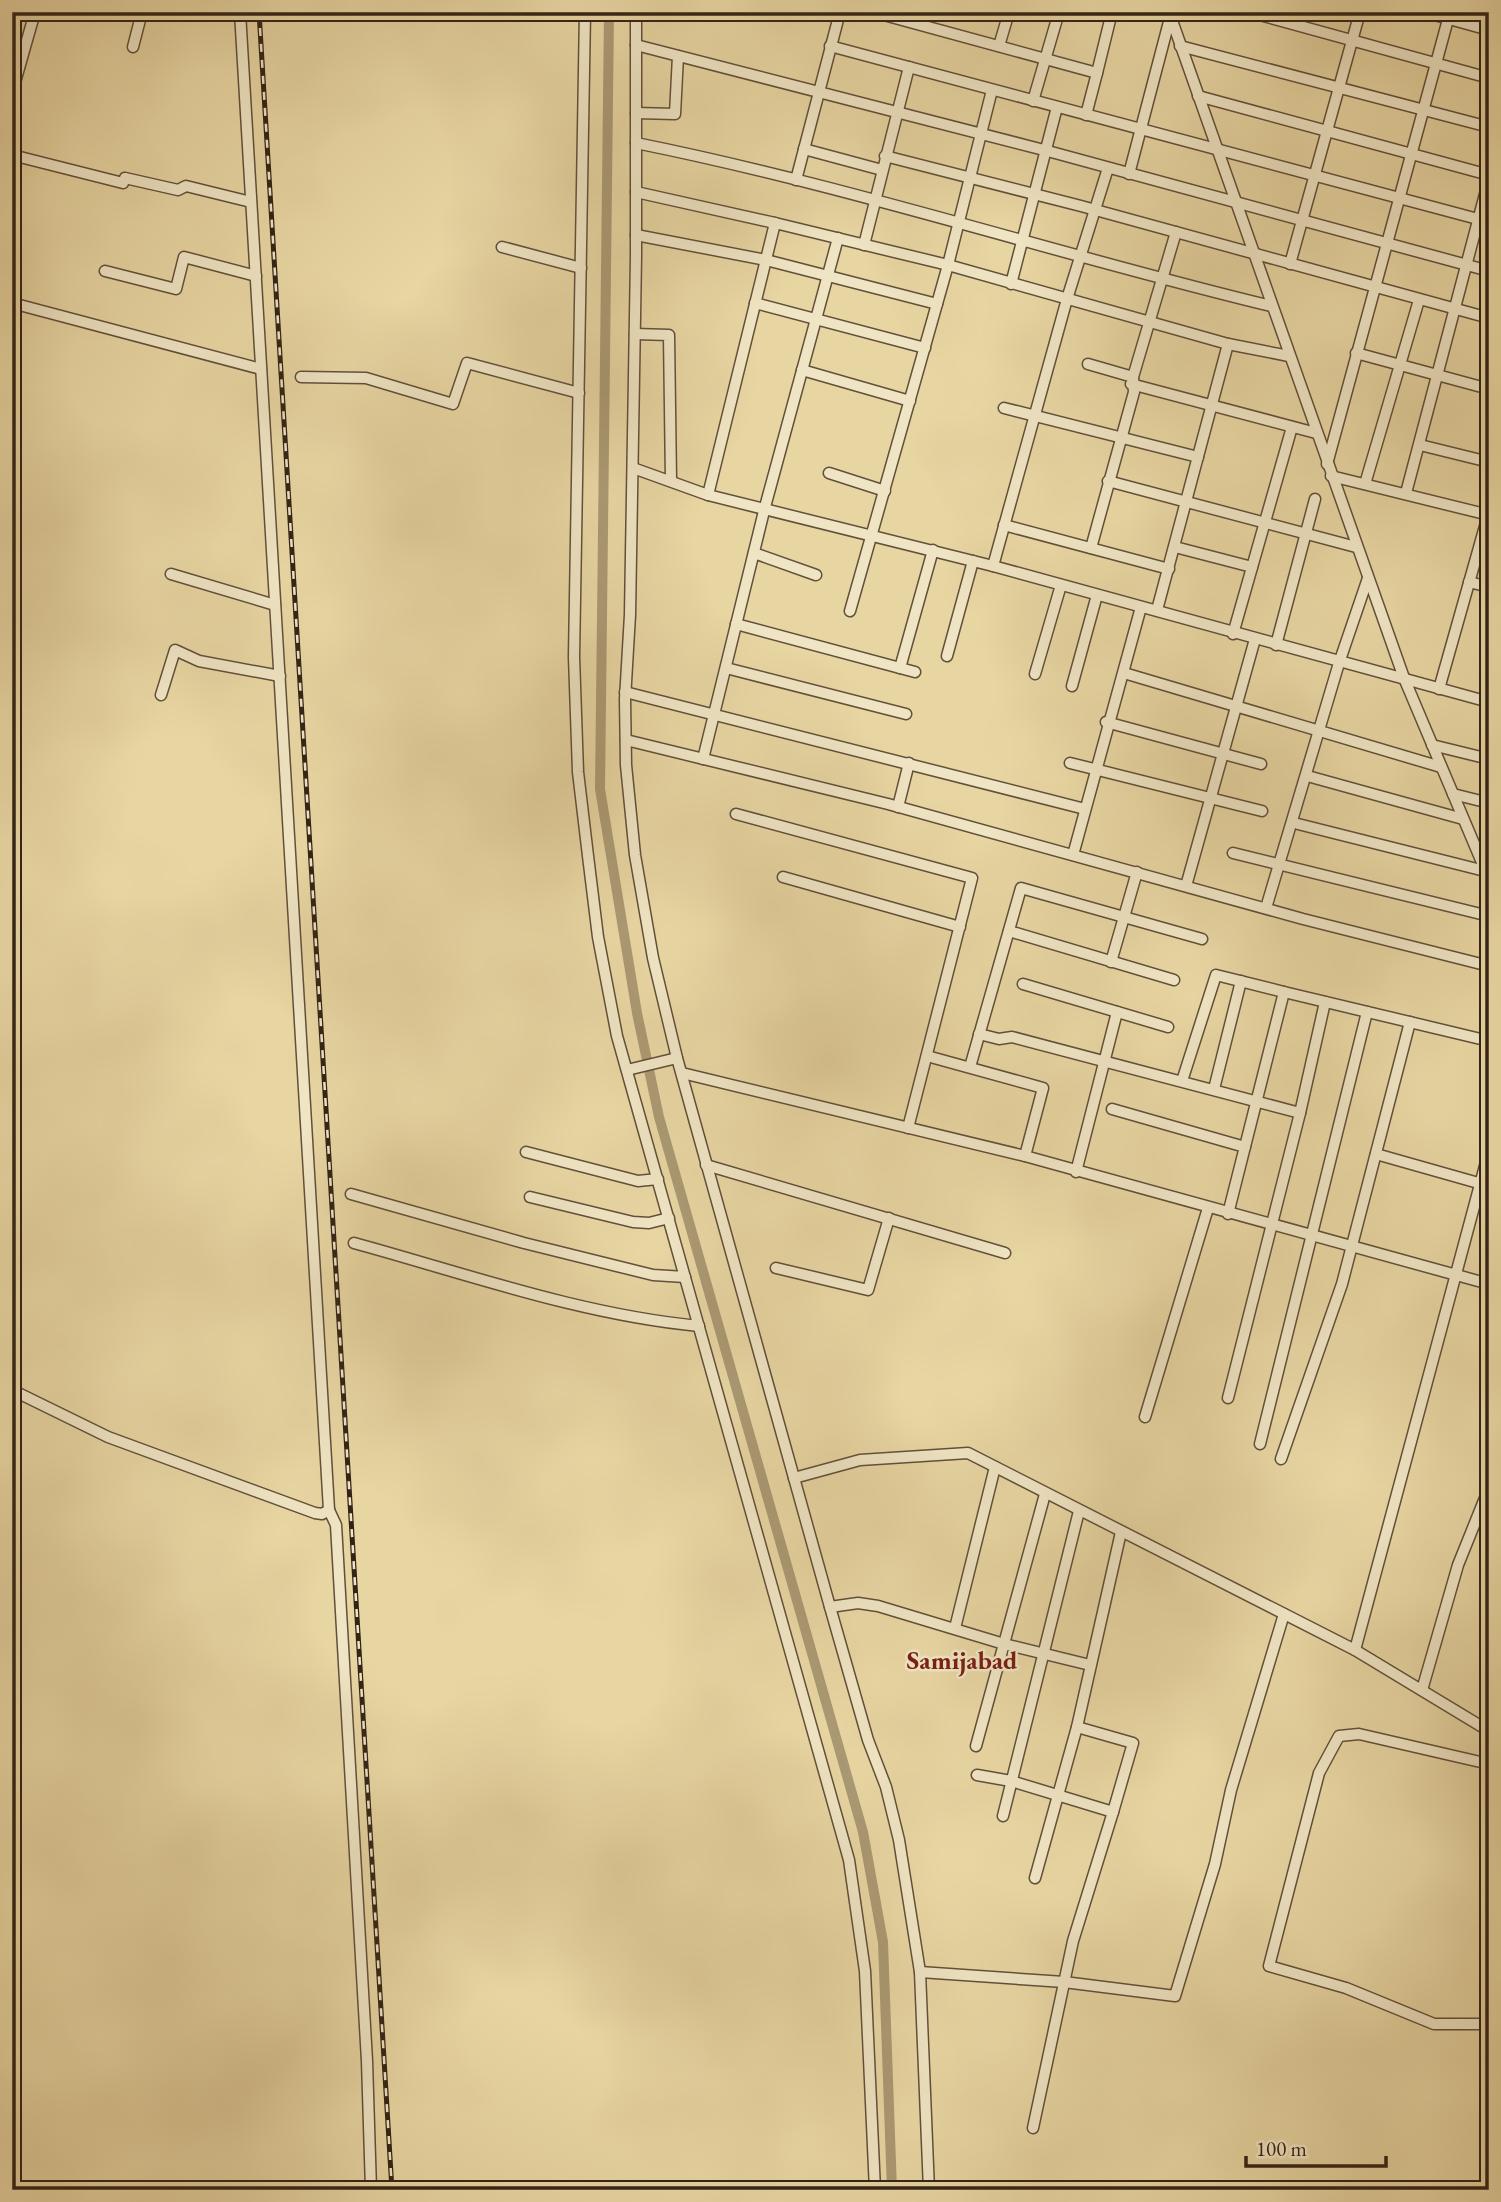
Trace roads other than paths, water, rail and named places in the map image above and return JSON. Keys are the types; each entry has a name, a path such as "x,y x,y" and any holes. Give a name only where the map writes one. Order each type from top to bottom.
{"street":[{"path":"12,93 35,12"},
{"path":"133,47 142,12"},
{"path":"240,12 328,1510 336,1525 369,2086 371,2190"},
{"path":"585,12 574,657 578,772 598,937 617,1036 630,1069 658,1180 849,1860 864,1971 875,2190"},
{"path":"636,12 633,468 625,692 635,855 653,958 677,1058 830,1607 889,1801 920,1972 929,2190"},
{"path":"796,180 840,12"},
{"path":"873,12 1097,73"},
{"path":"999,46 1009,12"},
{"path":"1033,101 1059,12"},
{"path":"1086,115 1112,12"},
{"path":"1248,12 1489,78"},
{"path":"1290,264 1360,12"},
{"path":"1424,12 1449,15 1489,30"},
{"path":"1169,15 1404,678 1487,875"},
{"path":"1129,174 1169,15"},
{"path":"1326,464 1449,15"},
{"path":"636,45 1044,150 1489,271"},
{"path":"830,46 1484,220"},
{"path":"1180,46 1489,127"},
{"path":"636,113 675,114 678,56"},
{"path":"864,245 909,67"},
{"path":"850,611 948,265 992,90"},
{"path":"1198,96 1412,152 1489,177 1484,220 1467,265 1406,493"},
{"path":"1011,284 1056,107"},
{"path":"636,143 737,163 1079,258 1271,306"},
{"path":"804,149 882,170"},
{"path":"12,169 16,156 123,183 125,178 178,190 186,186 251,202"},
{"path":"885,156 1096,210 1489,318"},
{"path":"993,566 1067,299 1108,168"},
{"path":"636,192 948,265 1148,323 1228,344 1289,356"},
{"path":"708,495 775,223"},
{"path":"1091,548 1134,391 1132,381 1175,232"},
{"path":"636,235 766,260 937,304"},
{"path":"703,759 765,507 838,238"},
{"path":"502,247 581,268"},
{"path":"105,271 176,289 184,257 256,276"},
{"path":"1365,484 1419,300"},
{"path":"12,303 261,369"},
{"path":"755,303 925,348"},
{"path":"635,334 669,335 671,481"},
{"path":"1157,610 1228,344"},
{"path":"1356,353 1489,389"},
{"path":"301,377 366,378 453,404 467,363 579,393"},
{"path":"1088,364 1212,406 1316,433"},
{"path":"802,370 910,401"},
{"path":"1004,408 1198,457"},
{"path":"1233,634 1292,427"},
{"path":"1420,445 1489,462"},
{"path":"633,468 708,495 933,550 1489,702"},
{"path":"829,473 885,491"},
{"path":"1331,476 1488,514 1439,690"},
{"path":"1108,481 1356,547"},
{"path":"1276,645 1315,499"},
{"path":"1004,525 1168,569"},
{"path":"1175,547 1252,567"},
{"path":"900,668 933,550"},
{"path":"754,553 816,575"},
{"path":"947,656 973,561"},
{"path":"171,574 275,605"},
{"path":"1266,908 1339,663 1368,578"},
{"path":"1469,582 1489,587"},
{"path":"1035,674 1061,585"},
{"path":"1072,686 1097,595"},
{"path":"1073,855 1107,722 1124,673 1141,607"},
{"path":"736,624 915,672"},
{"path":"1186,886 1234,705 1255,639"},
{"path":"161,695 175,650 199,661 280,676"},
{"path":"726,668 906,714"},
{"path":"1124,673 1441,767"},
{"path":"625,692 909,762 1085,809"},
{"path":"1107,722 1261,764"},
{"path":"626,740 898,807 1489,966"},
{"path":"1432,745 1489,760"},
{"path":"898,807 909,762"},
{"path":"1070,763 1262,811"},
{"path":"1311,777 1463,819"},
{"path":"1452,794 1489,803"},
{"path":"736,814 972,878 908,1128"},
{"path":"1298,824 1487,875"},
{"path":"1233,853 1489,916"},
{"path":"1111,962 1137,872"},
{"path":"783,877 960,927"},
{"path":"970,1068 1021,888 1202,939"},
{"path":"1009,931 1174,980"},
{"path":"1182,1081 1216,975 1489,1041"},
{"path":"1214,1089 1241,981"},
{"path":"1023,984 1168,1027"},
{"path":"1228,1213 1284,992"},
{"path":"1228,1398 1300,1113 1325,1002"},
{"path":"1076,1172 1117,1012"},
{"path":"1260,1444 1367,1012"},
{"path":"1282,1459 1352,1247 1410,1022"},
{"path":"979,1034 999,1040 1012,1037 1300,1113"},
{"path":"926,1056 1043,1088 1025,1156"},
{"path":"630,1069 677,1058"},
{"path":"682,1073 1025,1156 1489,1284"},
{"path":"1112,1109 1245,1147"},
{"path":"1355,1650 1455,1275 1484,1185 1489,1151"},
{"path":"526,1152 638,1181 658,1180"},
{"path":"1376,1154 1484,1185"},
{"path":"706,1165 1004,1253"},
{"path":"351,1195 575,1256 667,1278 685,1277"},
{"path":"530,1197 633,1222 649,1223 669,1218"},
{"path":"1145,1417 1208,1208"},
{"path":"776,1268 868,1290 889,1218"},
{"path":"354,1243 533,1293 656,1320 699,1326"},
{"path":"12,1390 108,1437 315,1513 322,1514 328,1510"},
{"path":"794,1478 860,1460 968,1453 1355,1650 1489,1731"},
{"path":"955,1628 995,1467"},
{"path":"1422,1690 1458,1565 1489,1488"},
{"path":"976,1746 1045,1494"},
{"path":"1003,1816 1079,1511"},
{"path":"1035,1878 1077,1727 1121,1532"},
{"path":"830,1607 858,1603 878,1606 1004,1644 1090,1665"},
{"path":"920,1972 1064,1982 1175,1996 1215,1864 1231,1790 1284,1614"},
{"path":"1033,2128 1073,1941 1133,1743 1077,1727"},
{"path":"1489,1764 1359,1734 1339,1736 1319,1773 1269,1966 1346,1988 1434,2024 1489,2024"},
{"path":"977,1775 1011,1781 1113,1812"}],"waterway":[{"path":"609,12 600,789 637,1013 659,1117 863,1832 883,1942 892,2190"}],"railway":[{"path":"259,12 392,2190"}],"district":[{"name":"Samijabad","path":"962,1660"}]}
